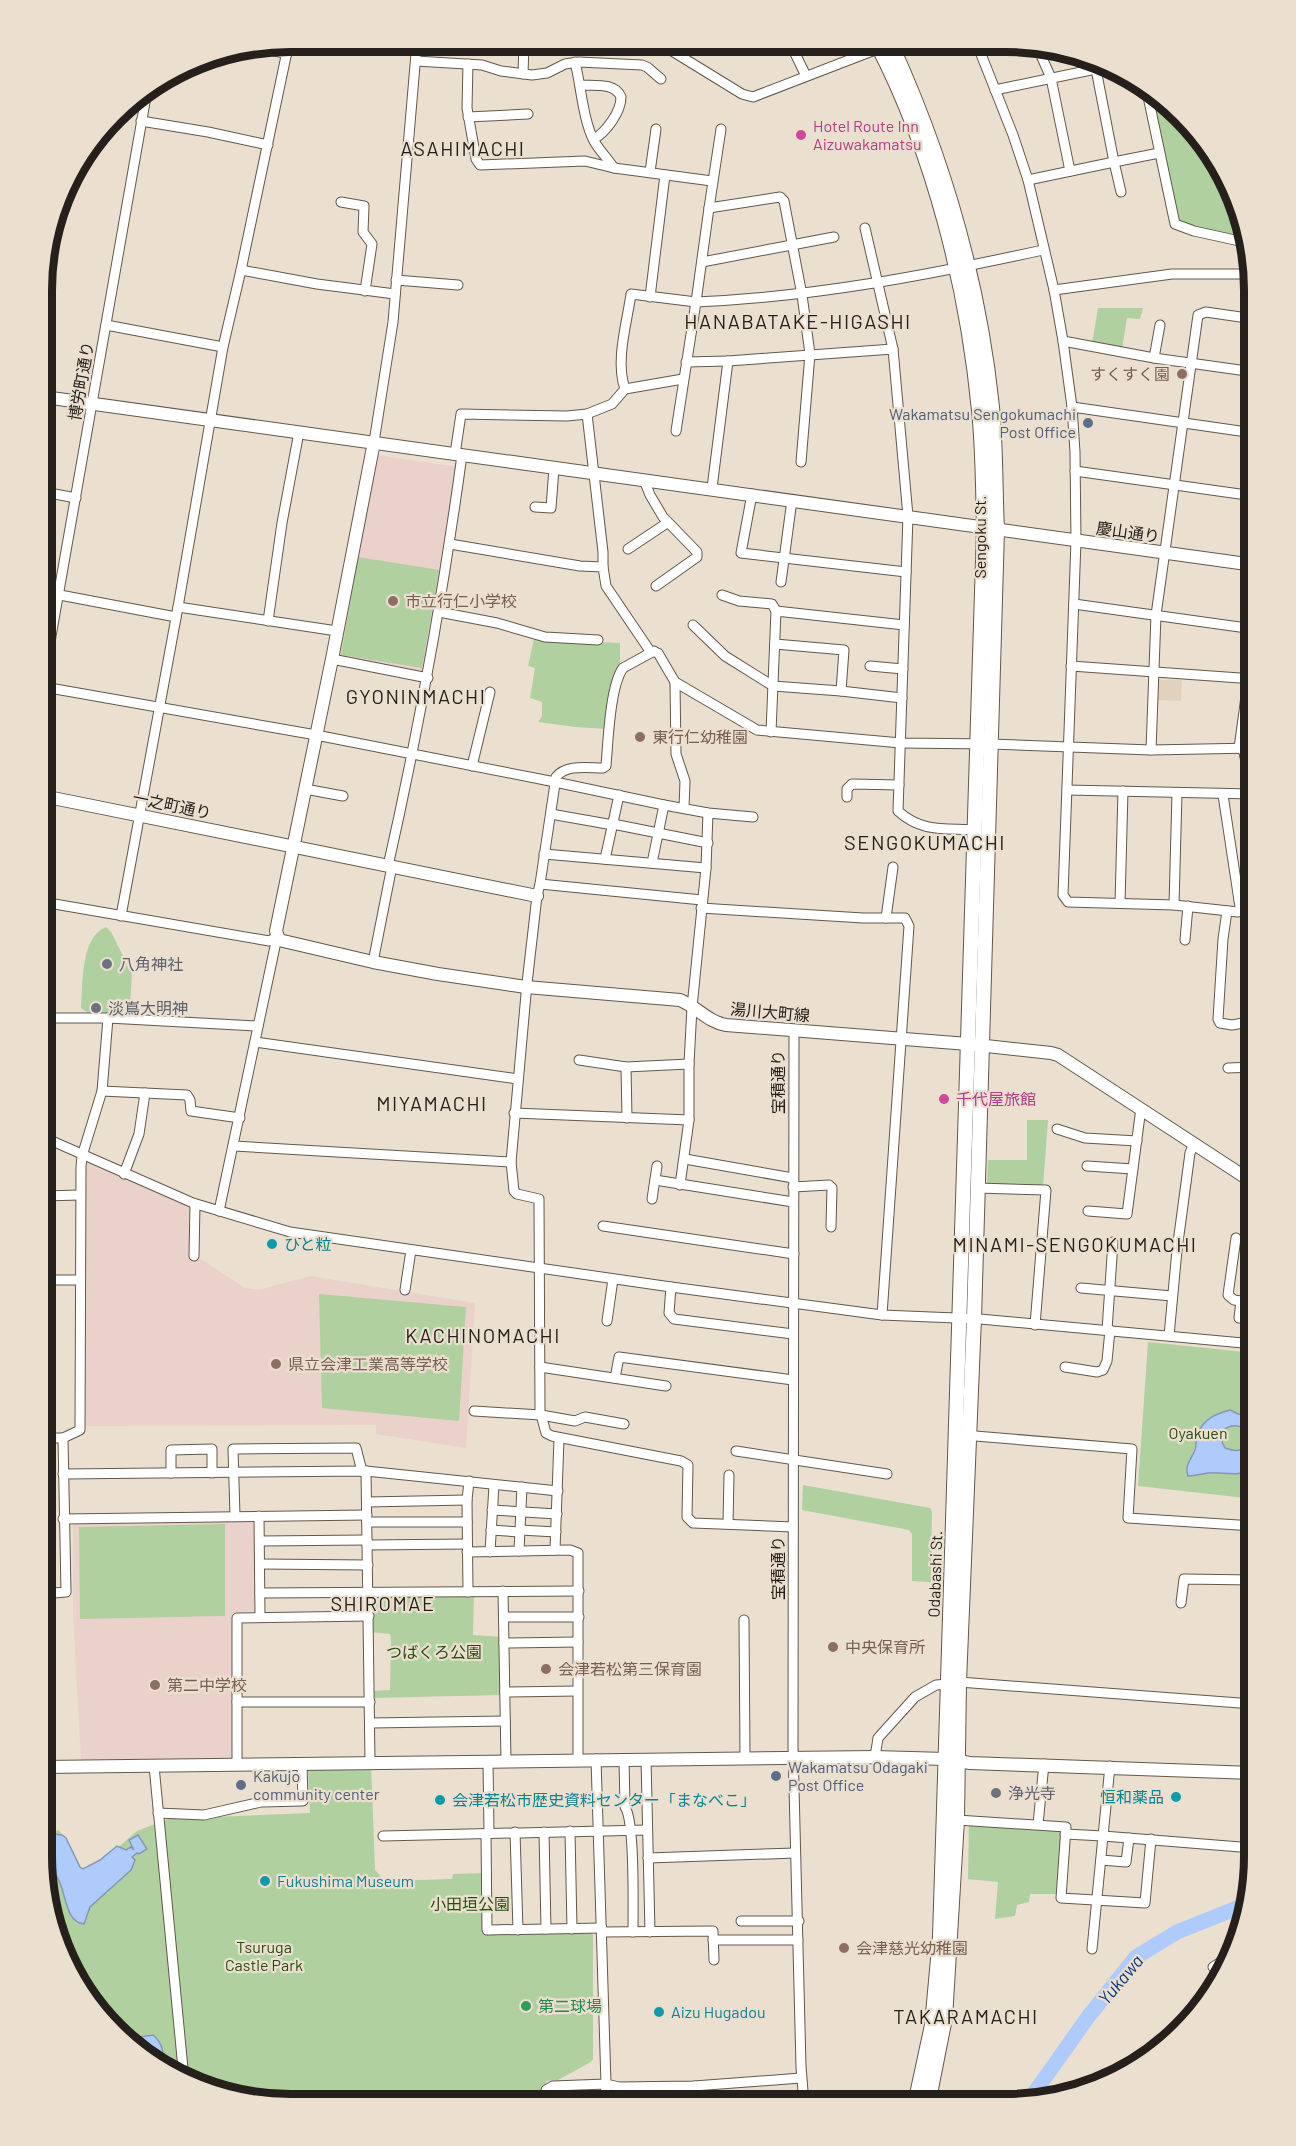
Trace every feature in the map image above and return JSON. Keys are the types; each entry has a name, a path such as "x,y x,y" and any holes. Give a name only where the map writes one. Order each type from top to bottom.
{"main road":[{"name":"Sengoku St.","path":"889,52 904,71 943,176 992,408 991,529 975,1044"},
{"name":"Sengoku St.","path":"975,1044 975,830 984,744"},
{"name":"Odabashi St.","path":"967,1318 977,1188 975,1044"},
{"name":"Odabashi St.","path":"917,2094 928,2044 937,1982 952,1760 975,1044"},
{"name":"Odabashi St.","path":"930,2094 945,2018 957,1820 952,1760"}],"street":[{"path":"219,1210 277,937 276,931 374,442 395,294 416,52"},
{"path":"523,74 524,52"},
{"path":"674,52 742,94 753,97 866,52"},
{"path":"794,52 806,76"},
{"path":"980,52 1028,180 1054,290 1072,407 1076,541 1063,895 1068,902 1174,905 1238,912 1239,900 1223,795"},
{"path":"121,916 223,347 287,54 281,53"},
{"path":"1041,56 1051,78 1070,171"},
{"path":"416,61 482,65 523,74 547,73 575,62 642,65 661,79"},
{"path":"575,62 594,139 614,168"},
{"path":"468,64 468,117 476,159 480,165 585,161 614,168 712,181"},
{"path":"995,90 1051,78 1086,67"},
{"path":"1096,71 1121,192"},
{"path":"580,85 610,87 617,90 621,97 619,109 602,135 594,139"},
{"path":"1149,101 1175,224 1194,231 1238,241"},
{"name":"博労町通り","path":"52,629 145,103"},
{"path":"468,117 528,114"},
{"path":"141,121 268,145"},
{"path":"650,172 656,129"},
{"path":"676,431 721,129"},
{"path":"1028,180 1159,153"},
{"path":"650,297 665,175"},
{"path":"709,208 780,196 784,201 802,295 810,354 801,462"},
{"path":"341,202 364,206 363,232 372,244 364,291"},
{"path":"866,228 893,350 908,516 898,812 909,821 930,828 975,830"},
{"path":"702,262 834,237"},
{"path":"625,389 622,381 622,355 631,294 696,302 802,295 879,283 1043,250"},
{"path":"241,270 364,291 395,294"},
{"path":"1054,290 1172,274 1243,274"},
{"path":"396,280 458,285"},
{"path":"1151,750 1156,615 1198,315 1201,313 1244,318"},
{"path":"106,325 223,347"},
{"path":"1154,358 1160,325"},
{"path":"1063,341 1154,358 1244,371"},
{"path":"686,362 893,350"},
{"path":"712,488 728,361"},
{"path":"373,962 428,678 450,544 461,414 567,416 587,414 612,404 625,389 683,379"},
{"name":"慶山通り","path":"52,398 593,474 712,488 1244,564"},
{"path":"1072,407 1244,432"},
{"path":"587,414 606,586 650,651 658,653 675,682 757,730 901,743 1151,750 1241,748"},
{"path":"268,621 282,523 299,432"},
{"path":"535,507 550,508 554,468"},
{"path":"1075,471 1244,495"},
{"path":"644,480 650,495 668,523 696,549 698,556 656,586"},
{"path":"52,494 76,498"},
{"path":"752,494 741,553 906,572"},
{"path":"781,582 792,500"},
{"path":"628,549 668,523"},
{"path":"450,544 580,566 603,567"},
{"path":"52,593 176,617"},
{"path":"722,595 739,601 772,604 776,611 771,732"},
{"path":"1074,604 1244,628"},
{"path":"178,607 337,631"},
{"path":"776,611 904,625"},
{"path":"439,612 497,623 545,637 598,640"},
{"path":"693,624 724,656 773,686 902,698"},
{"path":"775,644 844,650 841,691"},
{"path":"654,651 623,668 620,672 615,686 606,766 569,769 557,775 538,890 526,987 511,1162 514,1191 517,1194 539,1199 541,1415 546,1433 559,1439 681,1461 688,1465 687,1517 693,1523 793,1527"},
{"path":"332,659 428,678"},
{"path":"870,666 903,669"},
{"path":"1071,666 1244,678"},
{"path":"675,682 676,754 685,781 684,808"},
{"path":"52,688 316,735 664,805 708,813 753,817"},
{"path":"472,766 490,692"},
{"path":"1244,727 1241,748 1244,759"},
{"path":"847,797 847,789 852,784 899,784"},
{"path":"305,789 344,796"},
{"path":"1067,790 1244,795"},
{"path":"1120,903 1123,791"},
{"path":"1174,905 1177,793"},
{"path":"605,859 619,795"},
{"name":"一之町通り","path":"52,798 390,866 538,890"},
{"path":"652,864 664,805"},
{"path":"680,1185 690,1120 689,1064 692,1007 706,868 708,813"},
{"path":"550,814 659,832 708,843"},
{"path":"544,854 706,868"},
{"path":"886,918 893,867"},
{"path":"538,890 905,918 909,926 882,1315"},
{"path":"1239,900 1244,900"},
{"path":"52,904 269,941 277,937"},
{"path":"1185,940 1188,906"},
{"path":"1227,910 1218,1019 1220,1023 1232,1025 1244,1023"},
{"name":"湯川大町線","path":"277,937 281,941 373,962 526,987 675,999 688,1003 713,1021 722,1024 794,1032 975,1044 1043,1051 1058,1055 1244,1176"},
{"path":"52,1018 108,1018 258,1026"},
{"path":"52,1438 63,1438 80,1430 82,1156 102,1091 108,1018"},
{"name":"宝積通り","path":"794,1032 793,1758 803,2094"},
{"path":"255,1042 518,1079"},
{"path":"579,1060 626,1066 689,1064"},
{"path":"626,1066 627,1118"},
{"path":"1228,1068 1244,1067"},
{"path":"102,1091 187,1095 191,1111 240,1118"},
{"path":"124,1174 139,1134 145,1093"},
{"path":"1088,1211 1127,1215 1141,1108"},
{"path":"514,1113 690,1120"},
{"path":"1057,1129 1085,1138 1137,1141"},
{"path":"52,1141 195,1204 290,1232 882,1315 967,1318 1244,1343"},
{"path":"1169,1336 1190,1153 1194,1143"},
{"path":"234,1146 511,1162"},
{"path":"685,1159 793,1182 829,1185 832,1188 831,1227"},
{"path":"652,1199 657,1166"},
{"path":"1087,1166 1133,1169"},
{"path":"655,1180 793,1202"},
{"path":"977,1188 1046,1190 1035,1325"},
{"path":"52,1196 80,1195"},
{"path":"194,1256 195,1204"},
{"path":"603,1226 794,1254"},
{"path":"1236,1238 1228,1295 1234,1300 1241,1300 1239,1318 1244,1318"},
{"path":"1065,1367 1097,1372 1106,1368 1113,1242"},
{"path":"405,1290 411,1250"},
{"path":"607,1322 613,1279"},
{"path":"52,1280 80,1280"},
{"path":"671,1287 669,1313 674,1319 793,1334"},
{"path":"1080,1288 1172,1296"},
{"path":"615,1378 619,1357 793,1380"},
{"path":"540,1367 666,1386"},
{"path":"474,1411 541,1415 575,1421 585,1417 624,1424"},
{"path":"963,1435 1132,1449 1128,1518 1244,1525"},
{"path":"52,1593 66,1592 63,1438"},
{"path":"555,1550 559,1439"},
{"path":"235,1516 233,1449 356,1448 364,1471 367,1502 370,1762"},
{"path":"171,1473 171,1450 202,1449 212,1449 212,1473"},
{"path":"736,1451 886,1474"},
{"path":"63,1474 364,1471 558,1491"},
{"path":"728,1524 729,1475"},
{"path":"468,1592 467,1500 469,1481"},
{"path":"490,1552 494,1485"},
{"path":"519,1551 522,1487"},
{"path":"367,1502 467,1500"},
{"path":"492,1510 557,1514"},
{"path":"63,1519 259,1516 467,1521"},
{"path":"259,1516 260,1617"},
{"path":"491,1530 556,1532"},
{"path":"260,1541 367,1542 467,1548 490,1552 555,1550 578,1553 578,1759"},
{"path":"260,1564 368,1564"},
{"path":"1181,1603 1184,1579 1244,1580"},
{"path":"260,1593 579,1590"},
{"path":"503,1591 506,1761"},
{"path":"237,1764 237,1617 369,1616"},
{"path":"504,1617 579,1617"},
{"path":"744,1620 745,1758"},
{"path":"504,1643 578,1642"},
{"path":"875,1757 878,1738 915,1696 936,1685 954,1683 1244,1703"},
{"path":"505,1692 577,1691"},
{"path":"237,1702 369,1702"},
{"path":"370,1723 505,1721"},
{"path":"52,1767 875,1757 1244,1773"},
{"path":"624,1759 625,1807 629,1813 631,1830 633,1932"},
{"path":"646,1759 650,1932"},
{"path":"596,1760 600,1830 605,2094"},
{"path":"488,1761 487,1930 713,1931 714,1960"},
{"path":"158,1813 204,1815 261,1802 303,1801 302,1764"},
{"path":"1038,1824 1044,1764"},
{"path":"154,1766 183,2068"},
{"path":"1092,1949 1110,1766"},
{"path":"957,1820 1065,1827 1061,1898 1145,1903 1151,1839"},
{"path":"383,1836 647,1830"},
{"path":"570,1831 572,1929"},
{"path":"514,1832 518,1930"},
{"path":"544,1832 546,1929"},
{"path":"1065,1834 1244,1847"},
{"path":"1101,1860 1126,1862 1129,1838"},
{"path":"648,1858 795,1853"},
{"path":"741,1922 799,1921"},
{"path":"713,1940 798,1940"},
{"path":"546,2094 546,2090 553,2086 606,2084 619,2087 694,2086 801,2078"},
{"path":"694,2086 695,2094"}],"shaded area":[{"name":"市立行仁小学校","path":"377,455 458,467 426,675 337,657"},
{"path":"1159,680 1182,680 1181,701 1158,700"},
{"name":"県立会津工業高等学校","path":"82,1161 201,1208 198,1257 245,1288 259,1290 310,1276 475,1303 466,1448 376,1434 376,1425 81,1426"},
{"name":"第二中学校","path":"254,1521 255,1611 232,1613 233,1758 81,1761 73,1612 73,1523"}],"green space":[{"path":"1155,106 1174,122 1212,172 1231,214 1238,239 1178,225"},
{"path":"62,226 57,260 55,260 57,244"},
{"path":"1098,308 1143,308 1140,319 1127,318 1122,349 1092,344"},
{"path":"358,557 439,570 422,668 341,655"},
{"path":"534,639 620,643 620,667 606,729 538,722 542,716 542,702 530,698 535,668 528,666"},
{"name":"八角神社","path":"106,927 111,932 132,974 130,1007 128,1011 108,1015 90,1014 81,1008 84,963 91,941 98,932"},
{"path":"1027,1120 1048,1120 1043,1187 987,1183 988,1160 1027,1160"},
{"path":"319,1294 466,1307 459,1421 322,1408"},
{"name":"Oyakuen","path":"1148,1342 1244,1352 1244,1498 1138,1486"},
{"path":"803,1485 930,1508 932,1511 931,1582 912,1581 912,1534 909,1530 802,1510"},
{"path":"225,1524 225,1616 80,1619 79,1527"},
{"name":"つばくろ公園","path":"474,1592 473,1635 503,1637 503,1695 371,1698 371,1691 390,1690 391,1641 390,1634 370,1632 371,1596"},
{"name":"Tsuruga Castle Park","path":"371,1763 375,1870 385,1881 452,1879 453,1874 486,1873 487,1932 589,1930 593,1935 593,2059 591,2062 558,2080 546,2081 547,2094 275,2093 244,2089 214,2081 185,2069 158,2053 122,2024 84,1974 65,1932 57,1902 52,1832 59,1830 83,1871 137,1831 168,1819 310,1813 308,1765"},
{"path":"969,1823 1063,1829 1059,1894 1030,1894 1029,1902 1017,1905 1015,1916 995,1919 998,1882 968,1879"}],"water":[{"path":"1230,1410 1244,1415 1244,1428 1230,1426 1226,1428 1222,1442 1225,1448 1236,1450 1244,1448 1244,1472 1188,1476 1187,1466 1195,1450 1199,1430 1210,1418"},
{"path":"52,1834 62,1835 66,1838 83,1869 100,1860 117,1846 126,1850 131,1847 134,1850 129,1840 138,1835 147,1849 132,1857 135,1860 131,1870 90,1907 84,1924 76,1921 71,1915 62,1888 53,1872"},
{"path":"153,2035 159,2041 163,2056 146,2044 138,2037"}],"waterway":[{"name":"Yukawa","path":"1036,2091 1088,2017 1136,1957 1177,1932 1237,1908"}],"place":[{"name":"Hotel Route Inn Aizuwakamatsu","path":"801,135"},
{"name":"すくすく園","path":"1182,374"},
{"name":"Wakamatsu Sengokumachi Post Office","path":"1088,423"},
{"name":"市立行仁小学校","path":"393,601"},
{"name":"東行仁幼稚園","path":"640,737"},
{"name":"八角神社","path":"107,964"},
{"name":"淡嶌大明神","path":"96,1008"},
{"name":"千代屋旅館","path":"944,1099"},
{"name":"ひと粒","path":"272,1244"},
{"name":"県立会津工業高等学校","path":"276,1364"},
{"name":"中央保育所","path":"833,1647"},
{"name":"会津若松第三保育園","path":"546,1669"},
{"name":"第二中学校","path":"155,1685"},
{"name":"Wakamatsu Odagaki Post Office","path":"776,1776"},
{"name":"Kakujo community center","path":"241,1785"},
{"name":"浄光寺","path":"996,1793"},
{"name":"恒和薬品","path":"1176,1797"},
{"name":"会津若松市歴史資料センター「まなべこ」","path":"440,1800"},
{"name":"Fukushima Museum","path":"265,1881"},
{"name":"会津慈光幼稚園","path":"844,1948"},
{"name":"第二球場","path":"526,2006"},
{"name":"Aizu Hugadou","path":"659,2012"}],"district":[{"name":"ASAHIMACHI","path":"463,149"},
{"name":"HANABATAKE-HIGASHI","path":"798,322"},
{"name":"GYONINMACHI","path":"416,697"},
{"name":"SENGOKUMACHI","path":"925,843"},
{"name":"MIYAMACHI","path":"432,1104"},
{"name":"MINAMI-SENGOKUMACHI","path":"1075,1245"},
{"name":"KACHINOMACHI","path":"483,1336"},
{"name":"SHIROMAE","path":"383,1604"},
{"name":"TAKARAMACHI","path":"966,2017"}],"park label":[{"name":"小田垣公園","path":"470,1904"}]}
